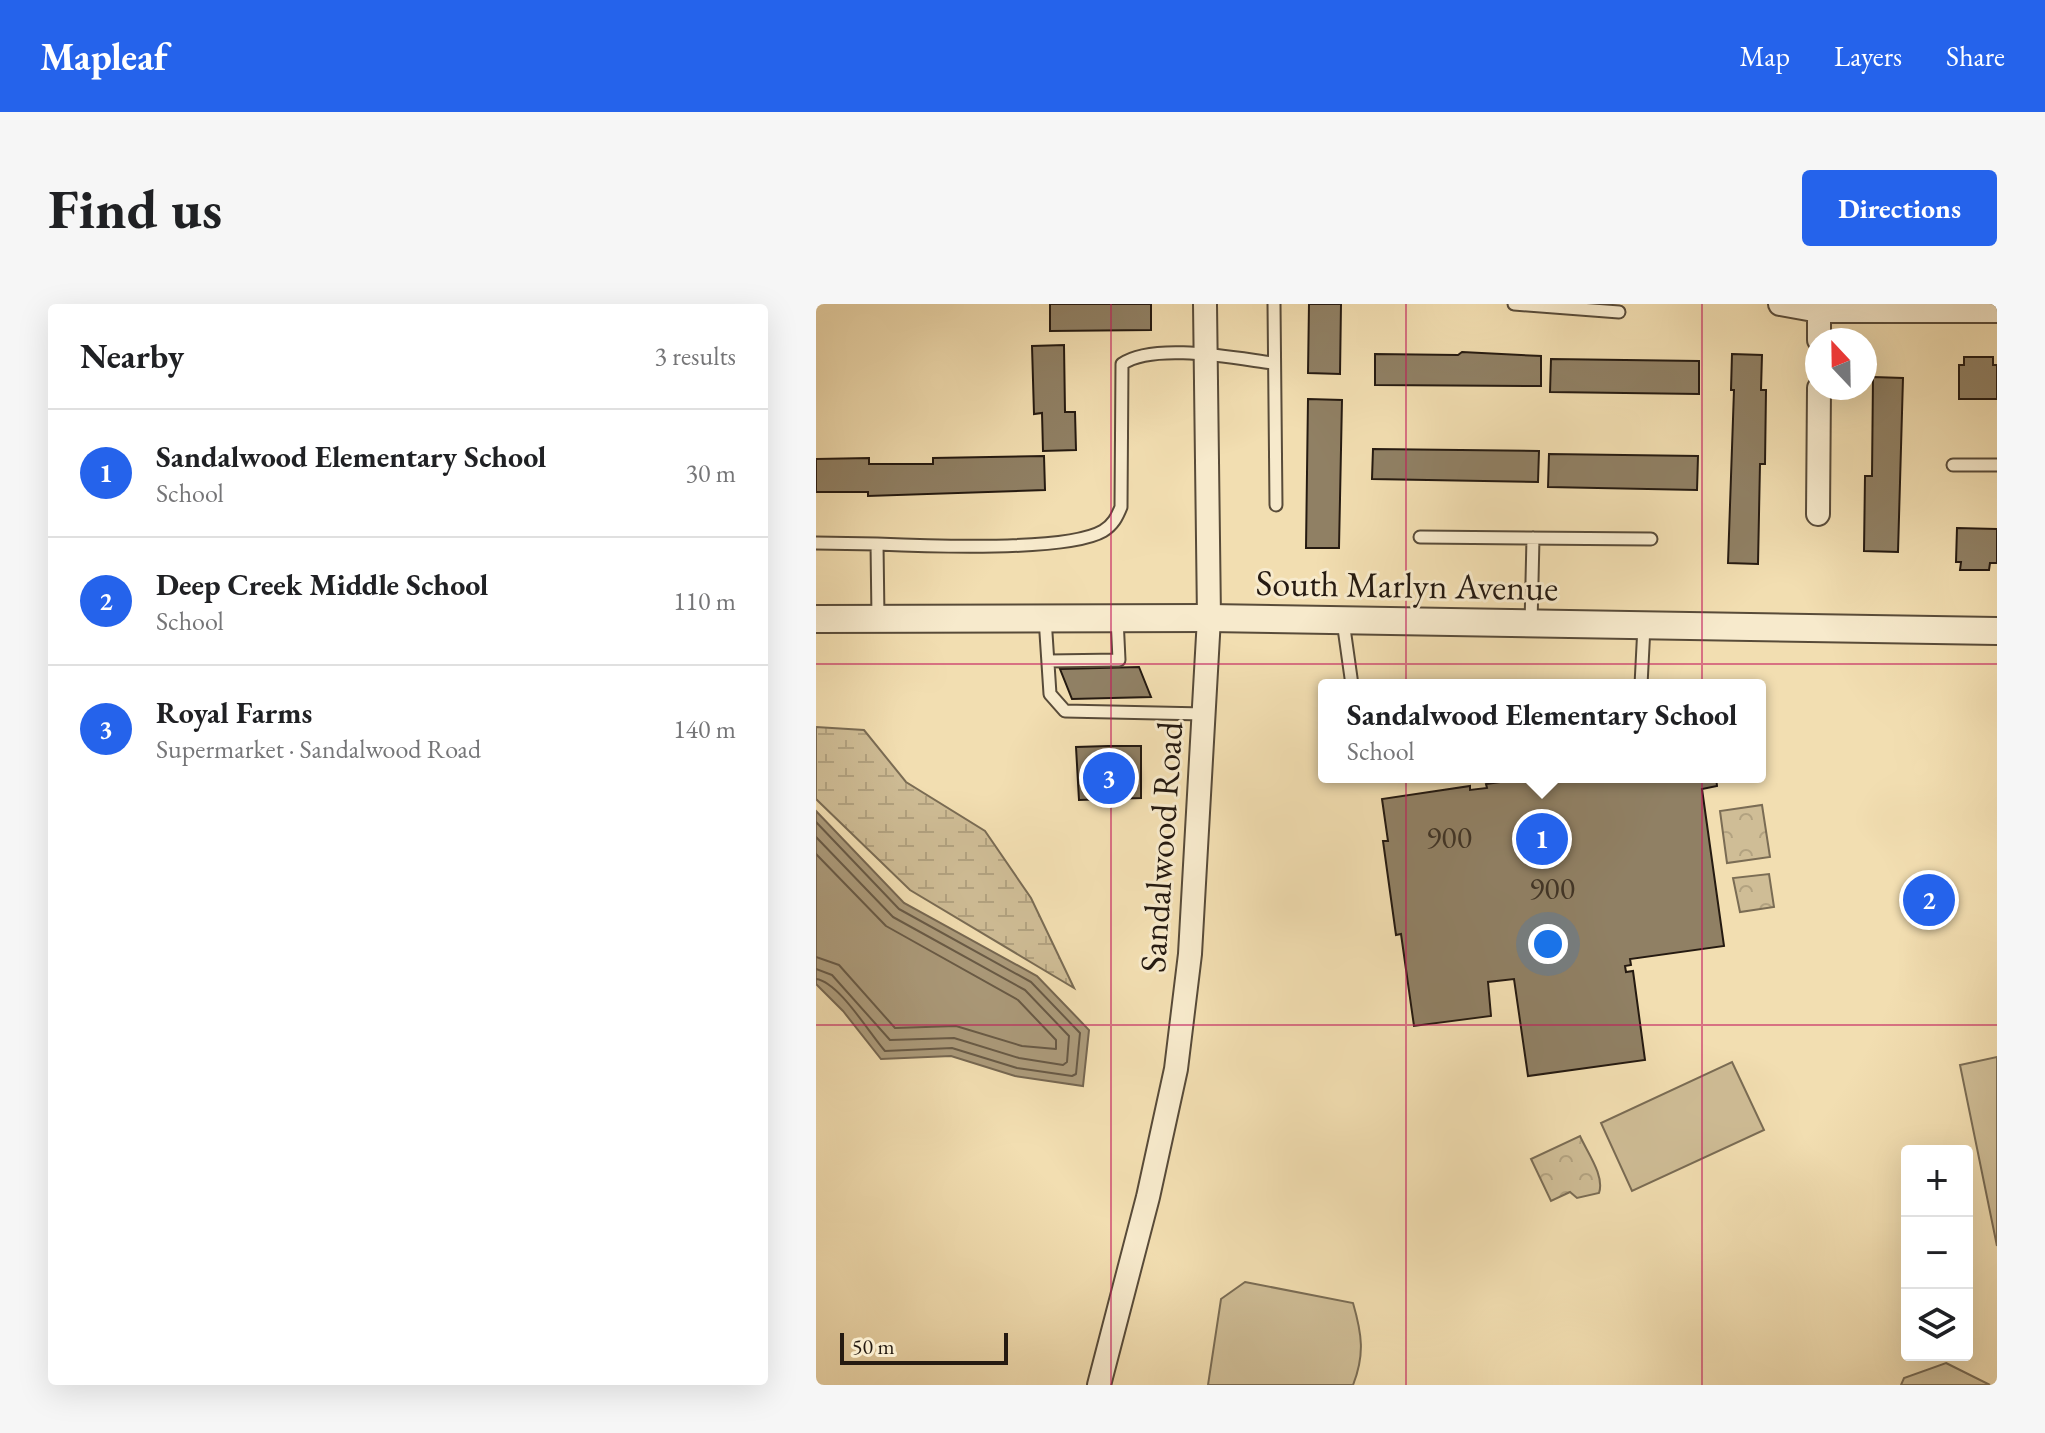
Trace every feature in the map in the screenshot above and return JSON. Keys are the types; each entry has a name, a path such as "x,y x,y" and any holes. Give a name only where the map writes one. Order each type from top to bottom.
{"street":[{"name":"Sandalwood Road","path":"1099,1385 1148,1197 1176,1069 1190,954 1209,618 1205,304"},
{"path":"1780,304 1819,308 1997,311"},
{"path":"1818,514 1819,400"},
{"name":"South Marlyn Avenue","path":"816,619 1209,618 1997,631"}],"lane":[{"path":"1274,304 1272,363 1276,505"},
{"path":"1514,304 1619,312"},
{"path":"816,543 931,547 1050,543 1080,540 1106,530 1121,507 1122,364 1132,357 1205,354 1272,363"},
{"path":"1953,465 1997,465"},
{"path":"1420,537 1651,539"},
{"path":"1531,624 1533,538"},
{"path":"877,544 878,618"},
{"path":"1045,617 1050,694 1065,711 1205,714"},
{"path":"1048,661 1119,660 1117,618"},
{"path":"1343,620 1351,679"},
{"path":"1641,679 1644,623"}],"green space":[{"path":"816,727 864,730 906,782 985,831 1031,898 1074,988 910,890 816,799"},
{"path":"1762,805 1770,857 1727,863 1720,811"},
{"path":"1769,874 1774,907 1740,912 1733,878"},
{"path":"1997,1057 1997,1246 1960,1065"},
{"path":"1732,1062 1764,1130 1632,1191 1601,1123"},
{"path":"1580,1136 1600,1179 1599,1193 1577,1198 1570,1192 1551,1201 1531,1159"},
{"path":"1245,1282 1353,1303 1361,1344 1353,1385 1208,1385 1221,1299"},
{"path":"1946,1363 1990,1385 1901,1385 1904,1378"}],"water":[{"path":"816,811 904,903 1037,976 1089,1030 1083,1086 1015,1076 951,1056 881,1059 843,1011 816,984"}],"building":[{"path":"1050,304 1151,304 1151,330 1050,331"},
{"path":"1309,304 1341,304 1340,374 1308,373"},
{"path":"1064,345 1065,412 1075,412 1076,450 1043,451 1042,413 1034,414 1032,346"},
{"path":"1462,352 1541,356 1541,386 1375,385 1375,354 1458,355"},
{"path":"1732,354 1762,355 1761,390 1766,390 1765,464 1760,464 1758,564 1728,563 1734,390 1731,390"},
{"path":"1964,357 1993,357 1993,365 1997,365 1997,399 1959,399 1959,365 1964,365"},
{"path":"1551,359 1699,361 1699,394 1550,392"},
{"path":"1877,377 1903,378 1898,552 1864,551 1865,476 1872,476 1873,400 1877,400"},
{"path":"1308,399 1342,400 1339,548 1306,548"},
{"path":"1373,449 1539,451 1538,482 1372,479"},
{"path":"1549,454 1698,456 1697,490 1548,487"},
{"path":"1044,456 1045,490 868,496 868,492 816,492 816,459 869,458 869,464 933,464 933,458"},
{"path":"1957,528 1997,529 1997,563 1990,563 1989,570 1960,570 1961,562 1956,562"},
{"path":"1139,667 1151,697 1072,699 1060,669"},
{"path":"1141,746 1141,798 1079,800 1076,747"},
{"path":"1717,783 1717,786 1702,789 1724,946 1630,959 1631,965 1625,966 1626,972 1633,971 1645,1060 1528,1076 1514,979 1488,982 1491,1016 1414,1026 1401,934 1396,935 1383,841 1388,841 1382,799 1470,786 1470,790 1487,788 1486,784"}],"place":[{"name":"Royal Farms","path":"1109,778"},
{"name":"Sandalwood Elementary School","path":"1542,839"},
{"name":"Deep Creek Middle School","path":"1929,900"}]}
